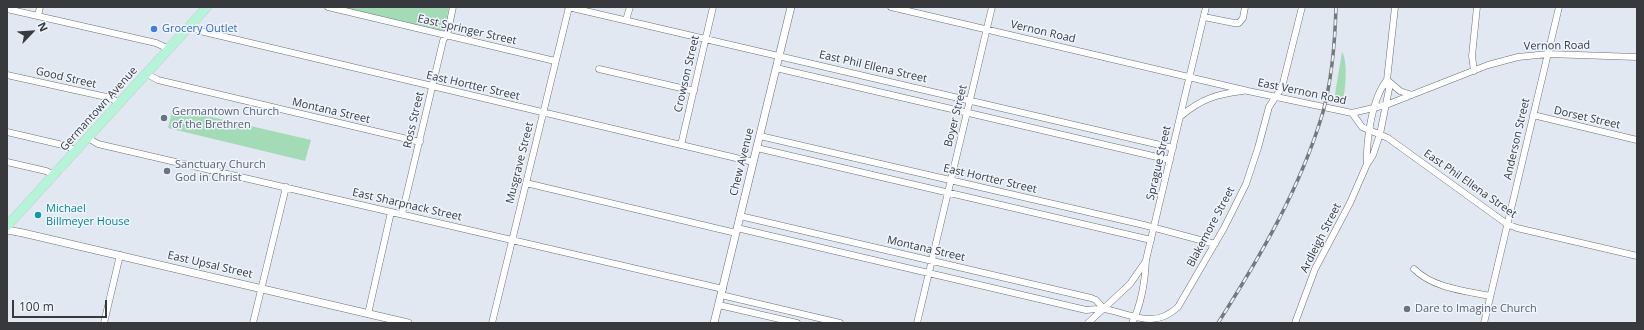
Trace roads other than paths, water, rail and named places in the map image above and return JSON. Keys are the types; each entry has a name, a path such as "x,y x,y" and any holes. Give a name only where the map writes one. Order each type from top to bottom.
{"main road":[{"name":"Germantown Avenue","path":"7,226 207,7"}],"street":[{"path":"38,16 40,7"},
{"name":"East Springer Street","path":"328,7 556,61"},
{"name":"Ross Street","path":"402,214 432,86 453,7"},
{"name":"East Phil Ellena Street","path":"568,7 1173,148"},
{"name":"Musgrave Street","path":"492,323 568,7"},
{"path":"626,20 630,7"},
{"name":"Crowson Street","path":"682,145 713,7"},
{"name":"Chew Avenue","path":"714,323 791,7"},
{"name":"Vernon Road","path":"891,7 1190,76"},
{"name":"Boyer Street","path":"917,323 992,7"},
{"name":"Sprague Street","path":"1133,321 1144,285 1146,260 1206,7"},
{"path":"1204,16 1239,23 1243,18 1245,7"},
{"name":"Blakemore Street","path":"1171,315 1178,307 1215,244 1246,184 1269,107 1282,87 1302,7"},
{"name":"Ardleigh Street","path":"1295,323 1315,269 1350,203 1367,164 1373,155 1380,134 1389,89 1387,80 1395,7"},
{"path":"1474,71 1472,56 1477,7"},
{"name":"Anderson Street","path":"1484,323 1559,7"},
{"path":"7,9 156,43 169,49"},
{"name":"East Hortter Street","path":"190,26 200,31 754,162"},
{"name":"Vernon Road","path":"1352,114 1386,105 1508,59 1529,55 1548,54 1637,57"},
{"name":"East Phil Ellena Street","path":"776,68 1170,160"},
{"path":"599,70 694,91"},
{"name":"Good Street","path":"7,74 111,98 120,104"},
{"name":"Montana Street","path":"146,74 158,80 420,142"},
{"name":"East Vernon Road","path":"1190,76 1248,91 1352,114"},
{"path":"1387,80 1400,91 1412,95"},
{"name":"Ardleigh Street","path":"1367,164 1367,148 1374,109 1378,95 1387,80"},
{"name":"East Vernon Road","path":"1181,116 1205,99 1225,94 1248,91"},
{"name":"East Phil Ellena Street","path":"1352,114 1362,127 1380,134 1507,224 1517,228 1637,256"},
{"name":"Dorset Street","path":"1533,115 1637,140"},
{"path":"7,132 67,146 76,151"},
{"name":"East Hortter Street","path":"760,136 1154,228 1215,244"},
{"name":"East Sharpnack Street","path":"88,138 98,144 512,240 840,323"},
{"name":"East Hortter Street","path":"757,148 1151,240"},
{"path":"7,162 46,171 54,175"},
{"name":"Montana Street","path":"526,183 929,273 1086,310 1104,309 1133,321 1152,323 1171,315"},
{"path":"253,323 286,187"},
{"path":"368,314 392,212"},
{"name":"Montana Street","path":"740,216 1091,298 1096,300 1104,309"},
{"name":"East Upsal Street","path":"7,230 408,323"},
{"path":"104,323 120,255"},
{"path":"1088,323 1130,284 1146,260"},
{"path":"1414,269 1423,277 1434,283 1490,296"},
{"path":"719,304 797,323"}],"railway":[{"path":"1218,323 1249,273 1278,221 1314,140 1329,87 1334,47 1336,7"}],"place":[{"name":"Grocery Outlet","path":"154,29"},
{"name":"Germantown Church of the Brethren","path":"164,118"},
{"name":"Sanctuary Church God in Christ","path":"167,171"},
{"name":"Michael Billmeyer House","path":"38,215"},
{"name":"Dare to Imagine Church","path":"1407,309"}]}
